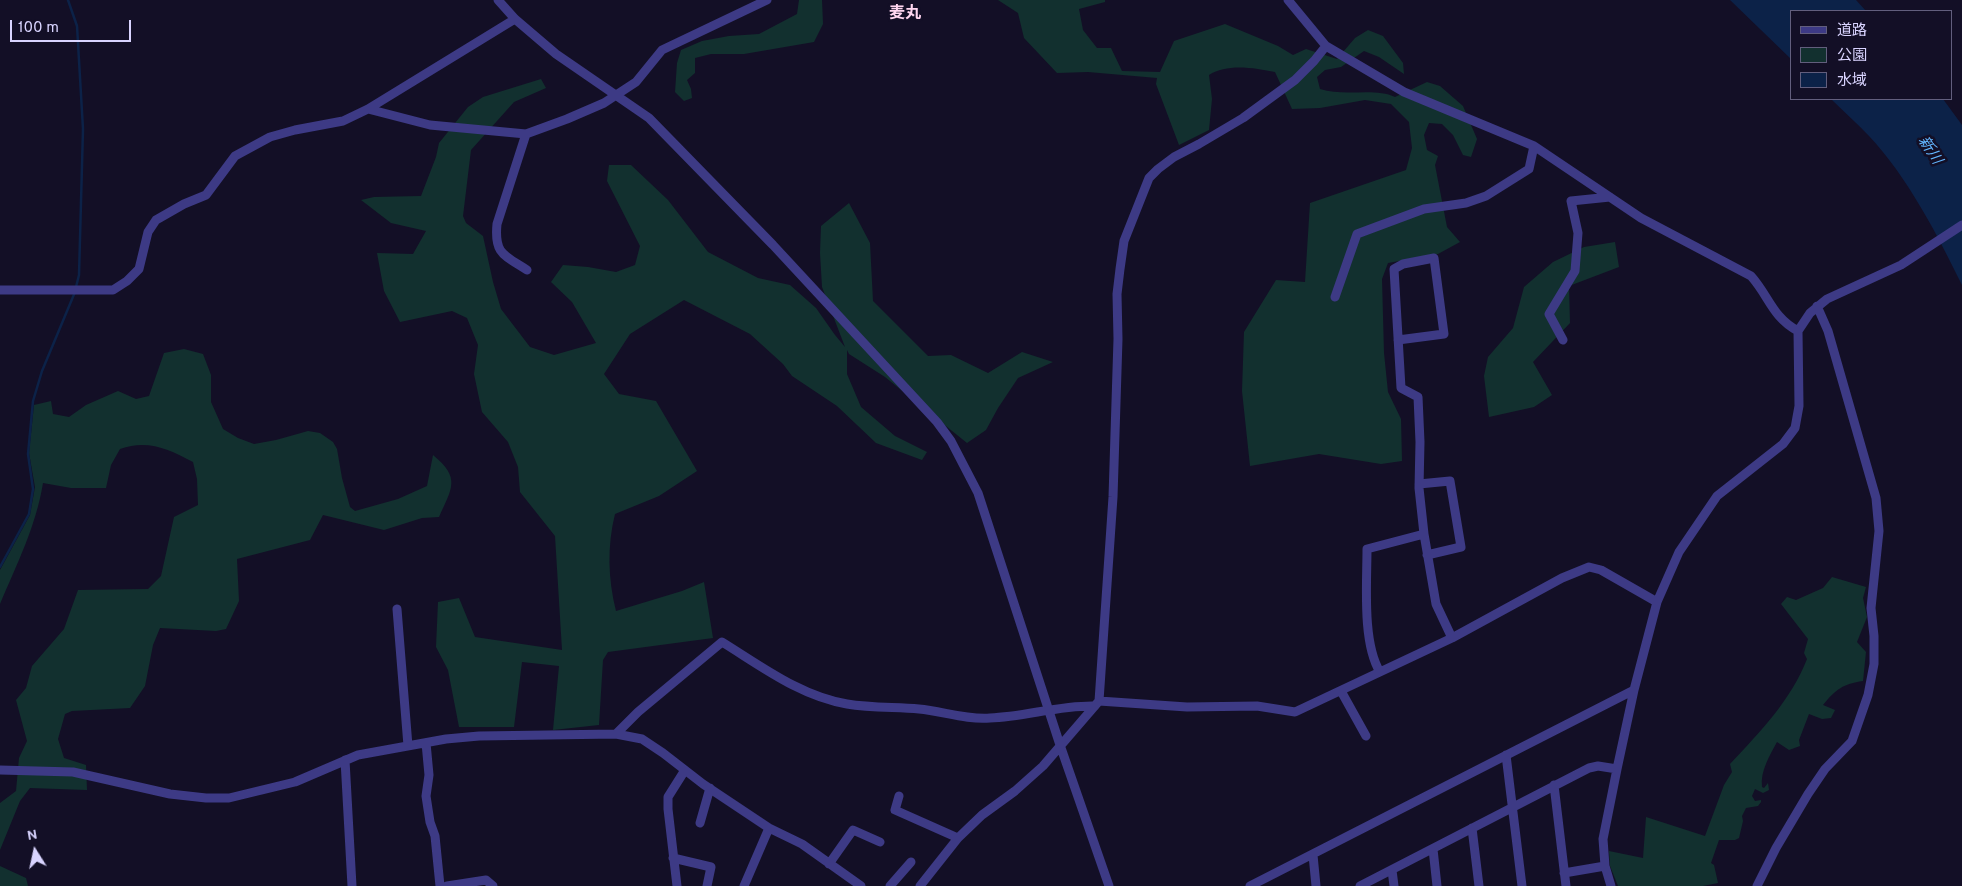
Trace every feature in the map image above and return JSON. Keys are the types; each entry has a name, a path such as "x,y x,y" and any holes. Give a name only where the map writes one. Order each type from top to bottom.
{"street":[{"path":"498,0 515,20 556,54 648,118 773,245 937,422 951,442 978,493 1060,745 1109,886"},
{"path":"368,109 430,125 526,134 604,103 636,82 662,50 767,0"},
{"path":"1288,0 1326,46 1404,92 1534,146 1641,218 1751,276 1760,286 1772,309 1780,318 1798,331"},
{"path":"0,290 113,290 127,281 139,269 148,232 156,220 184,204 206,195 235,156 270,137 343,121 368,109 515,20"},
{"path":"920,886 958,838 982,814 1015,791 1043,766 1097,704 1113,497 1118,294 1124,241 1150,178 1158,168 1174,157 1243,118 1295,80 1326,46"},
{"path":"526,134 497,224 496,239 498,248 527,270"},
{"path":"1335,297 1357,234 1424,209 1466,202 1486,196 1529,170 1534,146"},
{"path":"1564,340 1549,314 1575,271 1578,233 1571,201 1610,197"},
{"path":"1611,886 1604,866 1603,839 1616,769 1657,602 1679,552 1711,503 1783,444 1795,428 1799,406 1798,331 1817,306 1827,299 1901,265 1962,225"},
{"path":"1398,340 1444,334 1434,258 1403,264 1394,269 1398,340 1401,388 1418,397 1419,484 1427,556 1436,604 1452,638"},
{"path":"1757,886 1776,848 1808,794 1825,769 1852,741 1868,696 1874,664 1871,608 1879,531 1876,498 1828,331 1817,306"},
{"path":"1419,484 1450,481 1461,547 1427,556"},
{"path":"1380,672 1374,661 1368,626 1367,549 1424,534"},
{"path":"616,734 638,712 722,642 788,683 816,695 845,703 870,707 920,709 967,717 989,718 1050,711 1061,707 1097,704 1187,707 1257,706 1295,712 1452,638 1562,578 1589,567 1601,570 1657,602"},
{"path":"397,609 408,746"},
{"path":"1250,886 1634,690"},
{"path":"1341,691 1366,736"},
{"path":"0,770 73,772 179,796 229,798 295,782 358,756 426,743 479,736 616,734 642,739 769,828 802,844 861,886"},
{"path":"426,743 429,775 426,796 430,822 435,836 440,886"},
{"path":"1506,755 1522,886"},
{"path":"345,760 352,886"},
{"path":"1360,886 1589,768 1598,766 1616,769"},
{"path":"677,886 668,797 685,770"},
{"path":"1554,785 1566,886"},
{"path":"700,823 710,788"},
{"path":"899,796 895,810 958,838"},
{"path":"744,886 769,828"},
{"path":"1472,828 1479,886"},
{"path":"829,864 853,830 880,842"},
{"path":"1433,849 1437,886"},
{"path":"1313,855 1316,886"},
{"path":"673,858 711,867 706,886"},
{"path":"890,886 911,862"},
{"path":"1564,873 1604,866"},
{"path":"1392,870 1394,886"},
{"path":"448,886 486,880 493,886"}],"green space":[{"path":"799,0 822,0 823,24 814,42 744,54 711,54 695,58 695,73 687,80 692,98 684,101 675,92 677,63 681,50 702,41 729,36 759,34 797,14"},
{"path":"998,0 1105,0 1105,2 1079,9 1083,30 1097,48 1111,48 1122,71 1160,72 1174,41 1225,24 1278,46 1293,55 1306,49 1337,59 1355,38 1368,30 1383,36 1403,63 1404,74 1379,57 1364,51 1341,67 1325,70 1317,77 1320,89 1339,92 1378,93 1395,97 1427,82 1440,86 1463,106 1477,139 1471,157 1463,155 1453,135 1442,124 1429,123 1424,135 1427,150 1438,156 1435,165 1447,227 1460,242 1438,254 1388,263 1382,279 1384,353 1388,392 1401,419 1402,461 1381,464 1319,454 1250,466 1242,391 1244,332 1276,280 1305,282 1310,203 1406,170 1412,148 1409,122 1391,104 1365,100 1320,108 1292,109 1275,72 1250,68 1233,68 1216,71 1209,75 1212,99 1209,130 1179,145 1156,84 1157,78 1088,72 1057,73 1024,38 1018,13"},
{"path":"541,79 546,88 514,102 471,150 463,216 466,223 483,236 501,309 530,347 554,355 596,343 572,302 551,282 563,265 616,272 635,265 640,246 607,181 609,165 631,165 668,200 708,252 758,278 790,285 816,308 845,347 822,287 820,253 821,226 849,203 870,243 873,301 928,356 951,355 988,373 1022,352 1053,362 1018,378 986,430 967,443 885,377 849,354 847,350 847,374 861,407 895,436 927,452 922,460 876,443 837,406 792,376 783,364 750,334 684,300 630,334 604,374 619,394 656,401 697,471 659,496 615,514 610,550 611,587 616,611 682,591 704,582 713,638 608,652 603,660 599,725 553,730 559,666 522,662 514,727 459,727 448,670 436,647 438,602 459,598 475,637 562,650 555,536 520,492 518,467 508,442 482,412 474,374 478,345 467,318 452,311 400,322 384,291 377,253 413,254 426,231 391,223 361,200 374,197 421,196 436,157 439,143 468,107 483,97"},
{"path":"1615,242 1619,267 1569,286 1570,323 1533,362 1552,395 1534,407 1489,417 1484,376 1488,357 1513,328 1524,287 1553,262 1584,247"},
{"path":"184,349 203,354 211,375 211,402 223,429 238,438 254,444 308,431 320,433 333,442 337,449 350,507 355,511 398,499 427,486 433,455 448,470 451,477 450,491 439,517 422,518 384,530 323,515 310,540 237,559 239,601 226,629 216,631 160,628 153,645 145,686 130,708 72,711 65,714 58,739 64,758 86,765 87,790 30,788 20,801 0,850 0,803 16,791 19,758 27,741 16,700 26,688 32,666 64,629 78,590 148,589 161,576 174,517 198,505 197,479 193,462 175,453 149,445 130,446 120,449 111,465 106,488 71,488 43,483 31,530 0,604 0,570 30,515 35,487 29,453 34,405 51,401 53,414 69,417 86,405 118,391 136,399 149,396 164,353"},
{"path":"1832,577 1866,587 1863,598 1867,617 1857,642 1866,652 1863,681 1845,686 1828,699 1823,705 1835,710 1831,718 1822,719 1809,714 1799,740 1800,746 1789,750 1777,742 1766,763 1762,781 1762,787 1764,788 1768,783 1769,790 1763,793 1755,789 1752,796 1755,801 1761,800 1761,802 1758,806 1746,808 1742,816 1743,821 1739,838 1735,840 1719,840 1711,863 1714,865 1718,883 1703,886 1618,886 1610,866 1609,851 1643,858 1646,817 1705,836 1724,785 1732,772 1730,764 1784,702 1807,659 1804,653 1808,639 1781,604 1787,597 1796,600 1823,588"},
{"path":"0,866 26,878 28,886 0,886"}],"water":[{"path":"1730,0 1856,0 1865,10 1790,10 1790,58"},
{"name":"新川","path":"1832,100 1944,100 1962,125 1962,285 1921,207 1896,169 1869,136"}],"waterway":[{"path":"68,0 77,26 83,129 79,275 76,287"},
{"path":"0,567 29,514 33,489 28,454 33,401 42,371 75,292"}],"district":[{"name":"麦丸","path":"905,15"}]}
